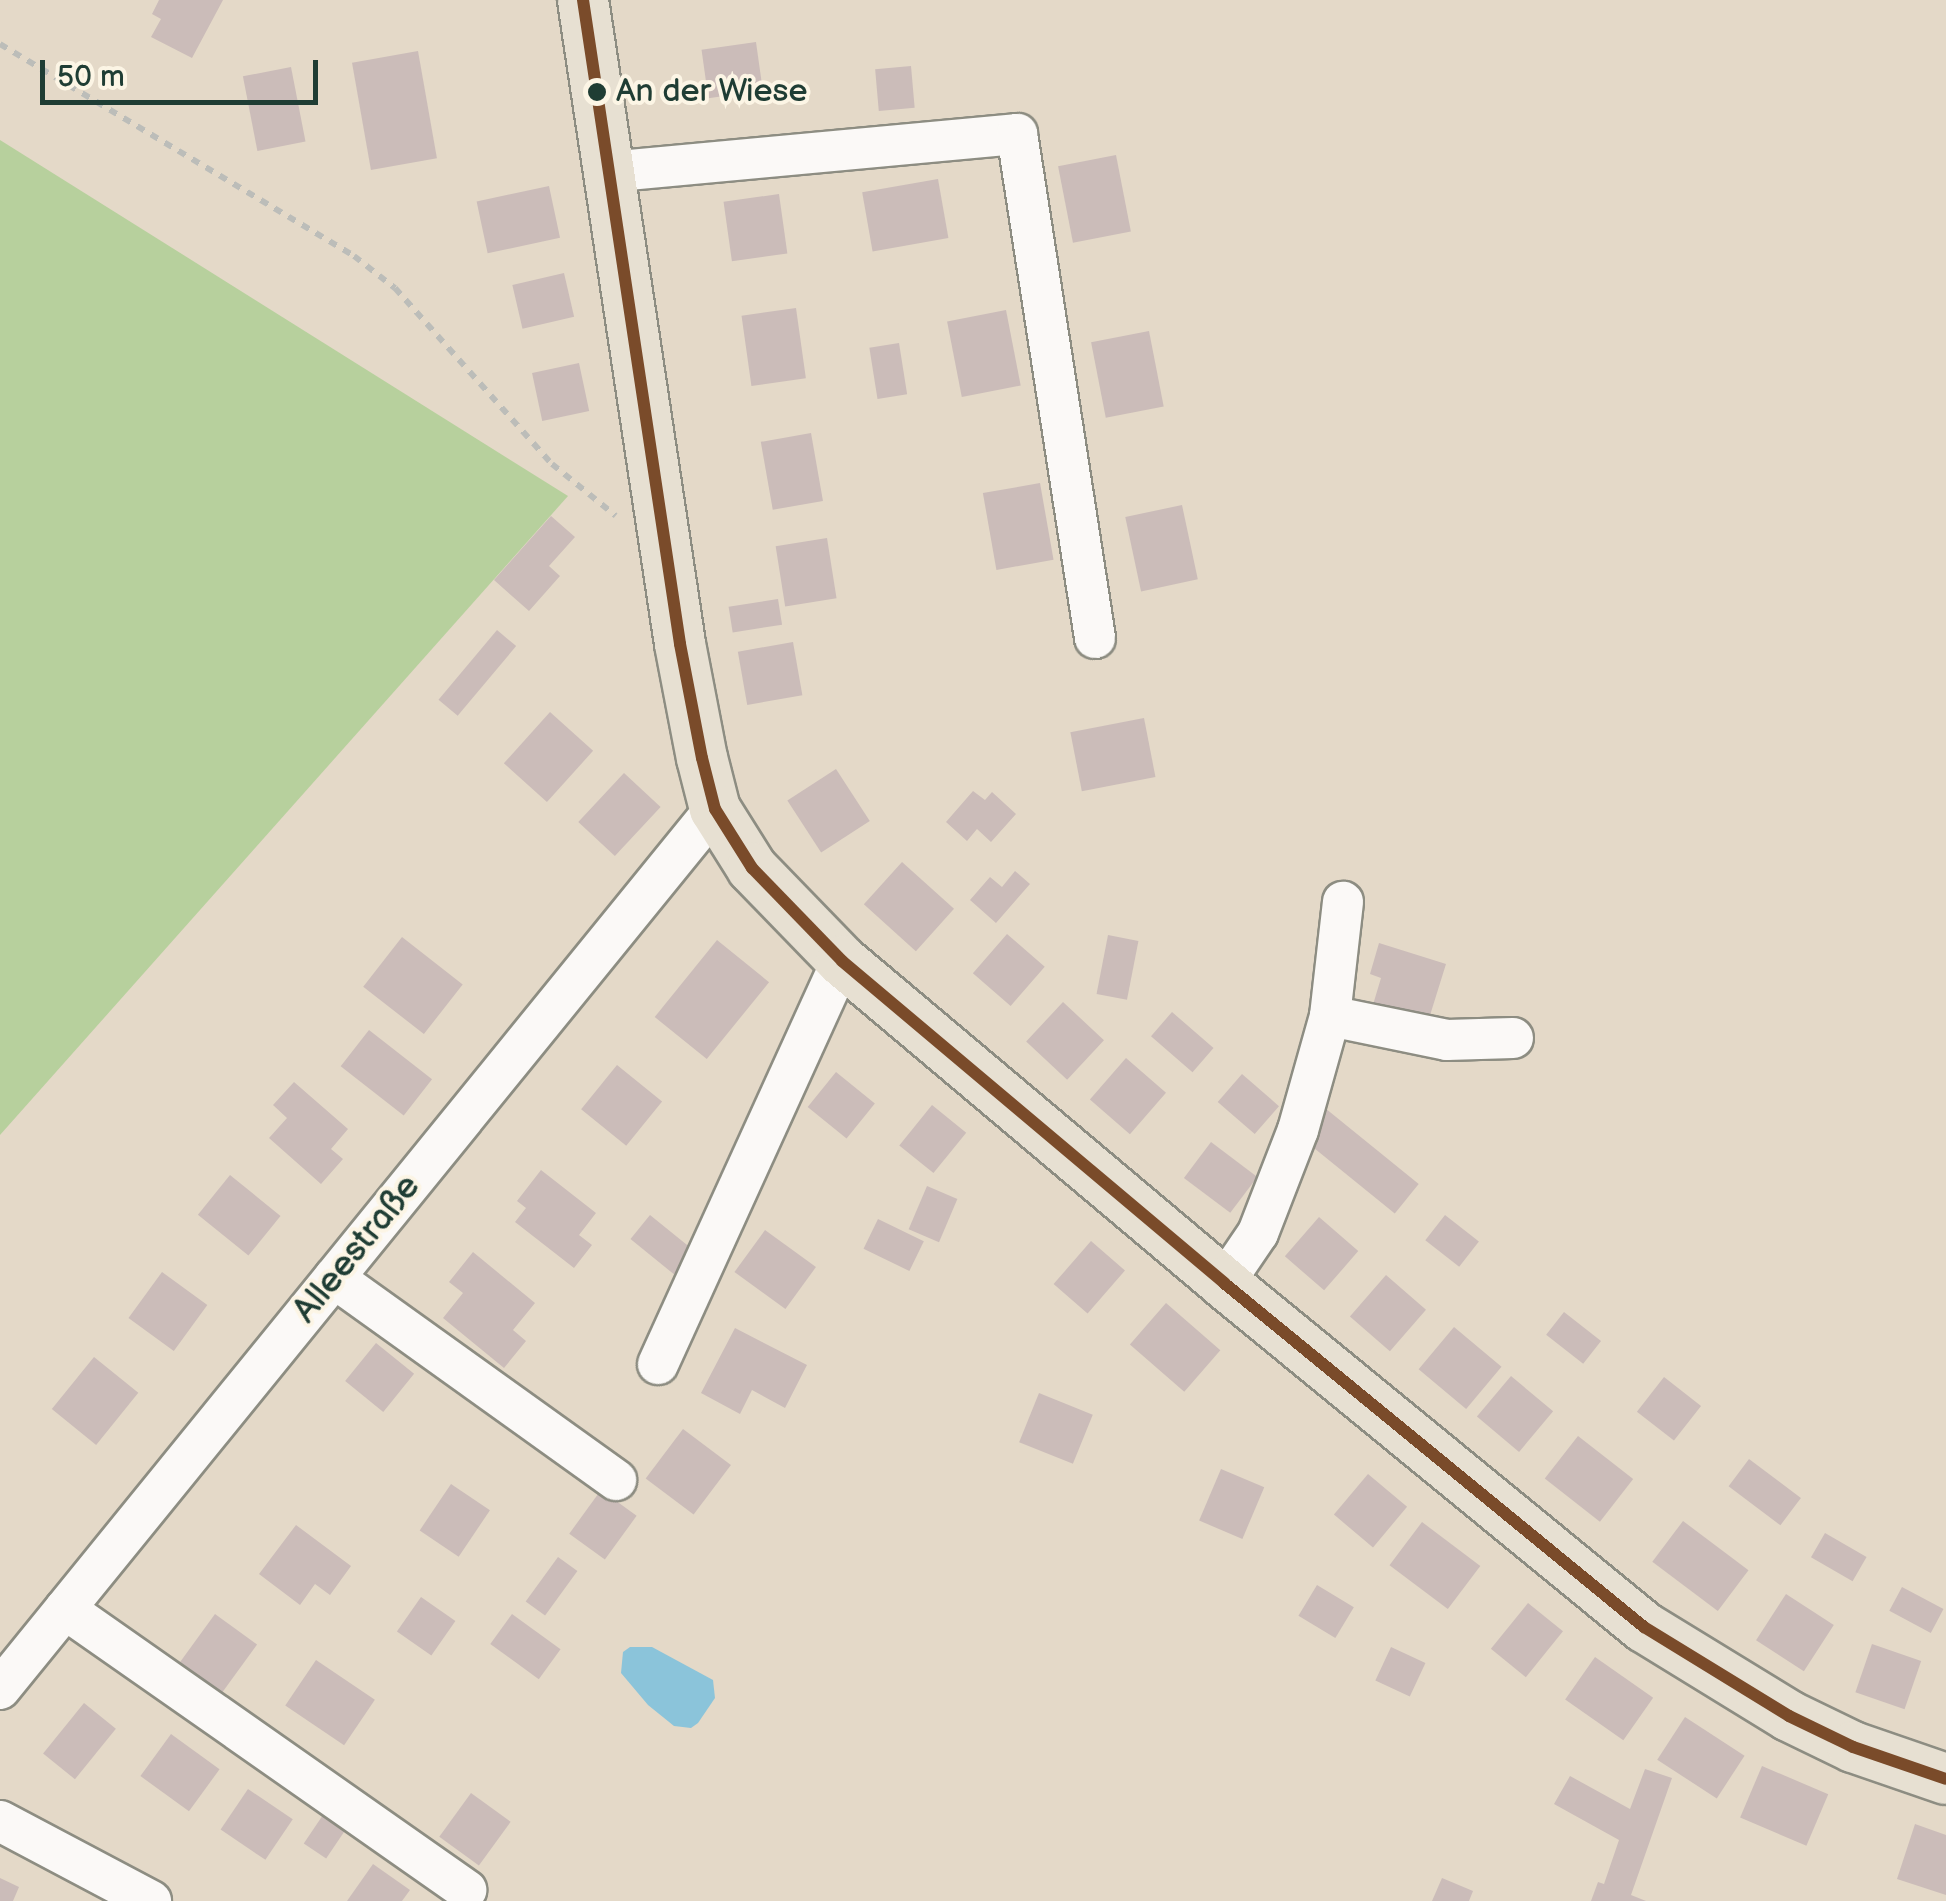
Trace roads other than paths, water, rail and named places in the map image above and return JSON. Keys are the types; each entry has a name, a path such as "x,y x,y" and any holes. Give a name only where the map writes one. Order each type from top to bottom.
{"main road":[{"path":"583,0 662,523 714,809 752,868 842,961 1224,1284 1644,1627 1789,1716 1853,1747 1946,1779"}],"street":[{"path":"607,172 1017,134 1095,638"},
{"name":"Alleestraße","path":"0,1689 714,809"},
{"path":"1224,1284 1258,1233 1279,1183 1330,1016 1343,902"},
{"path":"658,1364 842,961"},
{"path":"1330,1016 1447,1040 1513,1038"},
{"path":"334,1278 616,1480"},
{"path":"65,1609 467,1890"},
{"path":"0,1821 151,1901"}],"water":[{"path":"630,1647 652,1647 713,1680 715,1698 698,1723 691,1728 674,1726 648,1705 621,1673 623,1652"}],"place":[{"name":"An der Wiese","path":"597,92"}]}
